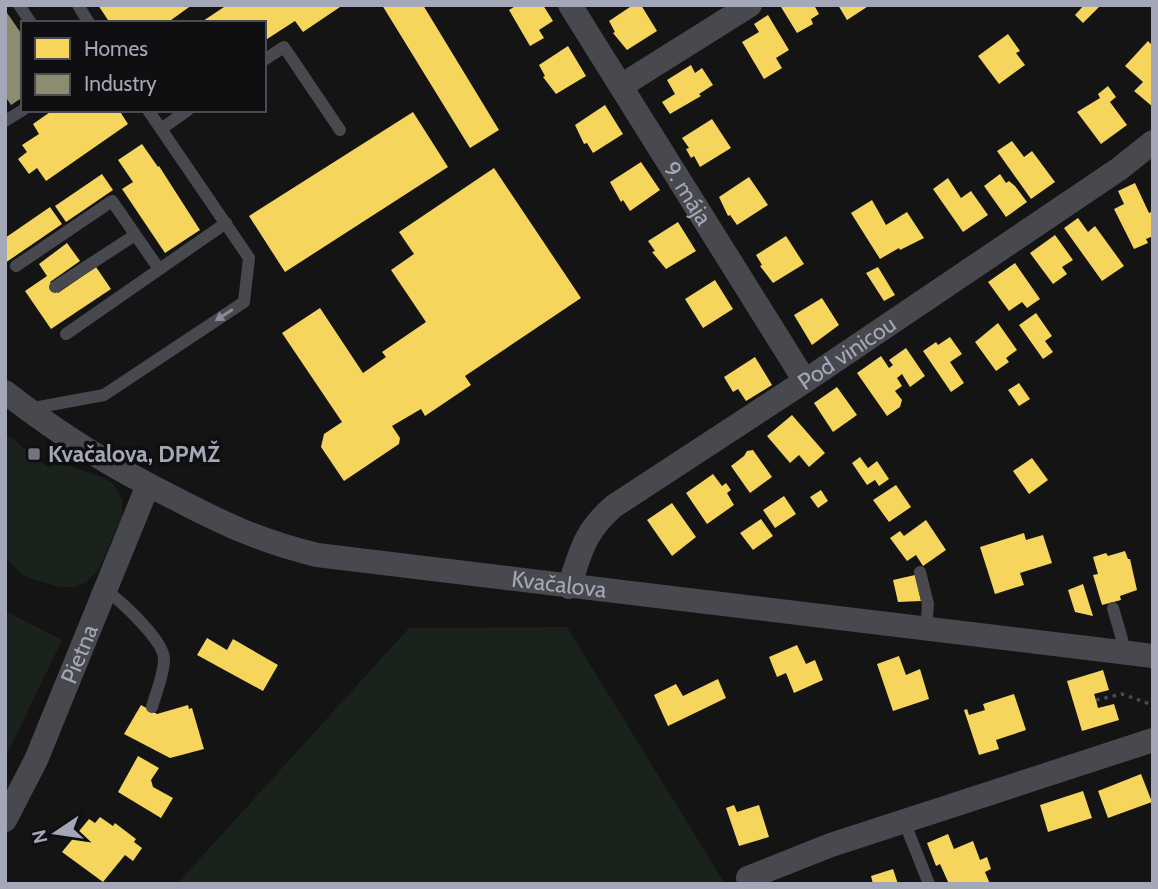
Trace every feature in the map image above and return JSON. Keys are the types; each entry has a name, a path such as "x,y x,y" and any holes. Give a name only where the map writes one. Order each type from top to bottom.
{"street":[{"name":"9. mája","path":"570,5 805,381"},
{"path":"621,86 750,5"},
{"name":"Pod vinicou","path":"569,587 592,527 614,506 1119,169 1153,142"},
{"name":"Kvačalova","path":"5,392 89,452 148,485 240,531 286,548 355,561 1153,656"},
{"name":"Pietna","path":"5,820 36,760 148,485"},
{"path":"748,878 831,845 1153,740"}],"lane":[{"path":"19,5 30,21"},
{"path":"78,5 88,21"},
{"path":"266,59 284,47 340,130"},
{"path":"5,121 21,111"},
{"path":"27,409 104,395 244,302 250,258 149,112"},
{"path":"161,129 185,112"},
{"path":"16,266 112,201 159,269"},
{"path":"66,334 226,223"},
{"path":"55,287 135,234"},
{"path":"920,572 928,604 926,629"},
{"path":"104,590 117,597 160,645 164,659 152,707"},
{"path":"1113,608 1126,653"},
{"path":"904,821 929,884"}],"path":[{"path":"1096,700 1122,694 1153,705"}],"shaded area":[{"path":"5,433 49,468 55,461 104,478 113,484 122,499 122,516 98,571 83,584 60,587 35,580 21,574 5,557"},
{"path":"5,611 62,640 5,758"},
{"path":"567,627 725,884 177,884 409,628"}],"building: Homes":[{"path":"98,5 192,5 170,21 109,21"},
{"path":"227,5 343,5 303,32 295,21 266,40 266,21 203,21"},
{"path":"382,5 423,5 499,130 470,148"},
{"path":"517,5 543,5 553,21 539,30 544,38 530,46 509,10"},
{"path":"633,5 641,5 657,31 627,50 613,33 615,32 609,21"},
{"path":"814,5 819,14 811,19 813,24 797,33 781,7"},
{"path":"838,5 870,5 847,20"},
{"path":"1084,5 1101,5 1083,23 1075,15"},
{"path":"768,15 789,50 776,58 782,68 764,79 742,42 759,32 754,24"},
{"path":"1008,34 1020,51 1016,53 1025,65 999,84 978,56"},
{"path":"1148,41 1153,46 1153,107 1134,91 1143,82 1125,66"},
{"path":"568,46 586,76 556,94 543,77 545,76 539,65"},
{"path":"691,65 695,73 702,68 713,85 699,94 701,96 670,114 662,102 675,94 667,80"},
{"path":"1108,86 1116,97 1110,102 1127,125 1101,144 1077,112 1100,98 1098,94"},
{"path":"605,105 623,134 593,153 587,143 584,144 575,125"},
{"path":"50,112 120,112 128,124 46,181 37,168 29,174 18,159 27,152 22,145 39,134 33,124"},
{"path":"413,112 448,167 285,272 249,216"},
{"path":"712,119 731,148 700,167 694,156 691,158 686,149 689,148 682,138"},
{"path":"1012,141 1024,157 1032,151 1055,182 1031,199 997,151"},
{"path":"142,144 200,230 165,253 122,189 133,182 118,160"},
{"path":"641,162 660,190 630,211 623,200 621,202 610,182"},
{"path":"494,168 581,298 465,376 471,385 425,416 421,409 392,426 400,438 399,444 344,481 321,447 324,434 342,422 282,333 320,308 363,373 386,357 382,352 426,322 391,270 414,254 399,232"},
{"path":"102,174 113,190 66,222 55,206"},
{"path":"1000,174 1006,183 1009,181 1015,186 1027,202 1006,217 984,186"},
{"path":"749,177 768,205 737,225 730,215 728,216 719,197"},
{"path":"948,178 961,198 971,191 988,215 963,232 933,189"},
{"path":"1135,183 1153,216 1153,236 1146,239 1148,243 1134,249 1114,209 1124,204 1118,191"},
{"path":"872,200 886,225 907,212 924,238 880,259 851,213"},
{"path":"50,207 62,224 5,263 5,238"},
{"path":"1078,218 1088,232 1095,226 1124,266 1102,281 1064,228"},
{"path":"678,222 696,251 666,269 652,252 655,251 648,241"},
{"path":"1055,235 1073,260 1062,267 1067,274 1053,284 1030,253"},
{"path":"786,236 804,264 773,283 760,266 762,265 756,255"},
{"path":"67,243 80,261 50,282 58,293 96,267 111,289 51,329 25,291 47,276 39,264"},
{"path":"1015,263 1040,299 1027,308 1022,302 1009,311 988,282"},
{"path":"878,267 895,295 884,301 866,273"},
{"path":"715,280 733,309 703,328 685,299"},
{"path":"822,298 839,325 812,345 794,315"},
{"path":"1036,313 1052,336 1045,341 1053,352 1043,359 1019,325"},
{"path":"998,323 1017,350 1006,358 1009,362 996,371 975,342"},
{"path":"950,337 962,354 950,362 964,383 951,392 923,351"},
{"path":"906,348 925,376 910,387 902,374 897,378 902,386 895,391 902,400 900,407 887,416 857,373 881,356 889,368 893,365 889,360"},
{"path":"755,357 772,385 746,401 738,389 733,392 724,377"},
{"path":"1019,383 1030,399 1019,406 1008,390"},
{"path":"837,387 857,415 833,432 814,403"},
{"path":"792,415 825,453 809,467 799,455 790,463 767,436"},
{"path":"753,450 772,477 750,493 731,466 747,451"},
{"path":"860,457 868,468 877,461 889,479 879,486 875,480 867,485 852,463"},
{"path":"1032,458 1048,480 1029,494 1013,471"},
{"path":"713,474 722,486 726,483 731,490 727,493 734,505 707,524 686,493"},
{"path":"896,485 911,507 889,522 873,500"},
{"path":"821,490 828,501 818,508 810,497"},
{"path":"784,496 796,514 775,528 763,510"},
{"path":"672,503 696,537 672,556 647,520"},
{"path":"761,519 773,536 753,550 740,533"},
{"path":"926,520 946,550 923,566 916,555 907,561 890,538 900,531 904,536"},
{"path":"1024,533 1026,540 1043,535 1052,563 1020,573 1024,585 995,594 980,547"},
{"path":"1125,551 1130,559 1137,590 1120,596 1121,600 1102,605 1093,575 1098,574 1093,557"},
{"path":"915,575 921,601 898,602 893,580"},
{"path":"1083,584 1093,616 1075,612 1068,590"},
{"path":"207,638 227,650 233,639 278,665 263,691 197,655"},
{"path":"797,645 806,664 815,660 823,680 794,693 786,673 777,677 769,657"},
{"path":"899,656 906,675 920,669 929,699 893,711 877,664"},
{"path":"1103,670 1109,690 1094,694 1098,708 1114,704 1119,720 1082,731 1067,681"},
{"path":"718,679 726,698 668,726 654,695 676,684 683,696"},
{"path":"1014,694 1026,730 996,740 999,749 979,755 964,710 967,709 969,715 985,710 983,704"},
{"path":"141,705 157,714 188,705 189,709 192,708 204,749 170,758 124,734"},
{"path":"138,756 159,768 151,780 153,787 173,798 161,818 118,792"},
{"path":"1141,774 1152,802 1108,818 1098,791"},
{"path":"1083,791 1092,818 1048,832 1040,805"},
{"path":"734,805 737,812 759,805 769,837 739,846 726,808"},
{"path":"100,817 113,826 115,823 136,839 134,842 142,848 133,861 125,855 103,882 62,852 89,819 95,823"},
{"path":"948,834 954,849 973,841 980,860 987,857 991,869 985,872 990,884 949,884 940,864 936,866 927,843"},
{"path":"893,869 898,884 873,884 871,876"}],"building: Industry":[{"path":"5,10 21,33 21,98 11,105 5,96"}],"place":[{"name":"Kvačalova, DPMŽ","path":"34,454"}]}
